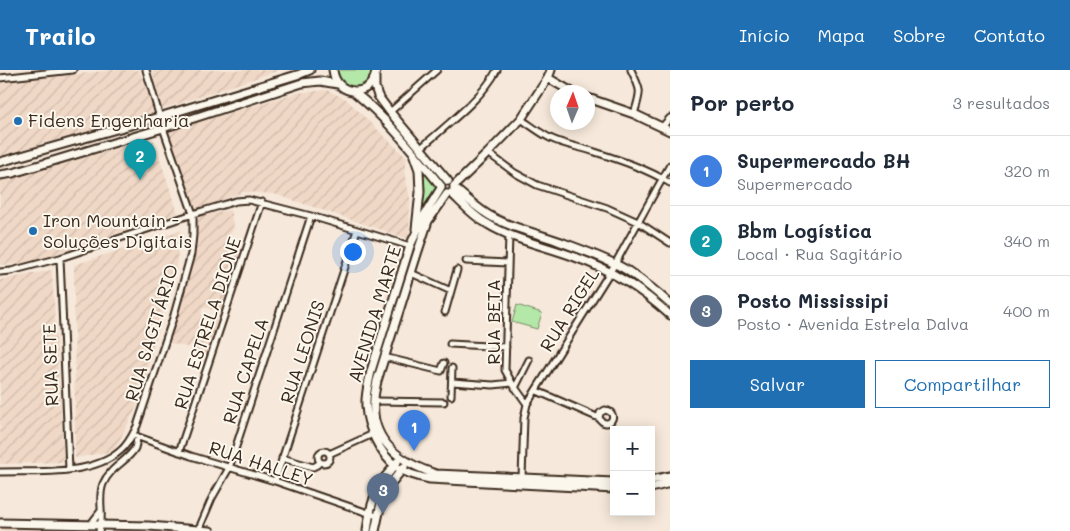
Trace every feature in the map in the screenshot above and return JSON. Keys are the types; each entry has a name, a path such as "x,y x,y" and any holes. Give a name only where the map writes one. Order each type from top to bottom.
{"street":[{"path":"0,78 73,70"},
{"name":"RUA SAGITÁRIO","path":"0,472 69,470 95,466 109,460 122,451 135,436 174,315 191,254 193,235 193,214 159,117 146,70"},
{"path":"0,162 159,117 310,70"},
{"path":"333,70 338,84"},
{"path":"390,112 437,70"},
{"path":"421,148 476,99 497,70"},
{"path":"449,188 488,154 521,119 548,78 551,70"},
{"path":"631,70 640,92 634,114"},
{"path":"354,92 360,91 371,84 376,72"},
{"path":"376,72 375,87 378,96 421,148 449,188 500,221 558,241 615,264 653,288 670,304"},
{"path":"548,78 560,85"},
{"path":"0,175 13,173 163,128 302,83 320,81 338,84 354,92 375,110 484,222 509,235 574,257 610,272 644,294 670,315"},
{"path":"595,100 634,114 670,131"},
{"path":"662,126 670,118"},
{"path":"521,119 549,138 628,163 670,183"},
{"path":"412,150 419,170 420,192 415,236"},
{"path":"488,154 515,173 537,185 607,208 638,222 670,243"},
{"name":"RUA RIGEL","path":"522,481 524,418 527,404 537,391 615,264 670,165"},
{"name":"AVENIDA MARTE","path":"449,188 425,214 410,246 371,371 366,404 368,418 383,451 395,466 402,470 417,476 442,480 610,482"},
{"name":"AVENIDA MARTE","path":"449,188 428,221 384,357 377,381 374,401 376,432 400,458 420,469 436,474 610,489"},
{"path":"0,272 11,271 60,258 193,214 236,201 249,200 262,202 410,246"},
{"name":"RUA ESTRELA DIONE","path":"180,452 262,202"},
{"name":"RUA CAPELA","path":"198,530 212,498 229,468 311,216"},
{"name":"RUA LEONIS","path":"275,481 357,230"},
{"name":"RUA BETA","path":"509,235 505,370 527,404"},
{"name":"RUA SETE","path":"60,258 69,470"},
{"path":"466,261 508,263"},
{"path":"403,270 451,291"},
{"path":"445,312 457,270"},
{"path":"450,344 506,347"},
{"path":"384,357 441,371 444,363"},
{"path":"452,382 514,386 529,360"},
{"path":"451,396 452,368"},
{"path":"537,391 599,418"},
{"path":"374,401 444,402"},
{"path":"329,454 376,432"},
{"path":"100,528 100,493 105,480 112,470 134,448 135,436"},
{"name":"RUA HALLEY","path":"135,436 374,515"},
{"path":"320,462 317,457 320,452 324,451 329,454"},
{"path":"282,458 313,467 320,462 328,461 330,458 329,454"},
{"path":"375,531 376,493 381,483 400,458"},
{"path":"367,531 388,487 407,462"},
{"path":"655,479 670,476"},
{"path":"655,487 670,483"},
{"path":"90,525 100,511"},
{"path":"0,523 48,528 90,525 100,528 210,531"}],"shaded area":[{"path":"113,70 139,70 155,112 0,156 0,83"},
{"path":"280,70 162,109 152,71"},
{"path":"327,90 346,99 407,158 404,171 410,198 409,239 274,194 243,192 195,210 169,131 296,93"},
{"path":"153,138 178,213 30,263 0,265 0,181"},
{"path":"230,210 234,228 225,241 241,249 232,278 216,272 213,278 231,284 221,312 203,307 201,314 219,320 208,355 198,353 194,346 190,345 187,347 170,343 198,234 196,217"},
{"path":"181,230 176,268 136,408 114,451 75,458 74,265"},
{"path":"52,270 64,462 0,464 0,280"},
{"path":"0,526 45,528 44,531 0,531"}],"green space":[{"path":"336,70 374,70 372,78 365,85 350,87 342,82"},
{"path":"422,167 437,187 419,217 425,189"},
{"path":"517,305 542,313 537,329 512,322"}],"place":[{"name":"Fidens Engenharia","path":"18,121"},
{"name":"Bbm Logística","path":"140,180"},
{"name":"Iron Mountain - Soluções Digitais","path":"33,231"},
{"name":"Supermercado BH","path":"414,451"},
{"name":"Posto Mississipi","path":"383,514"}]}
